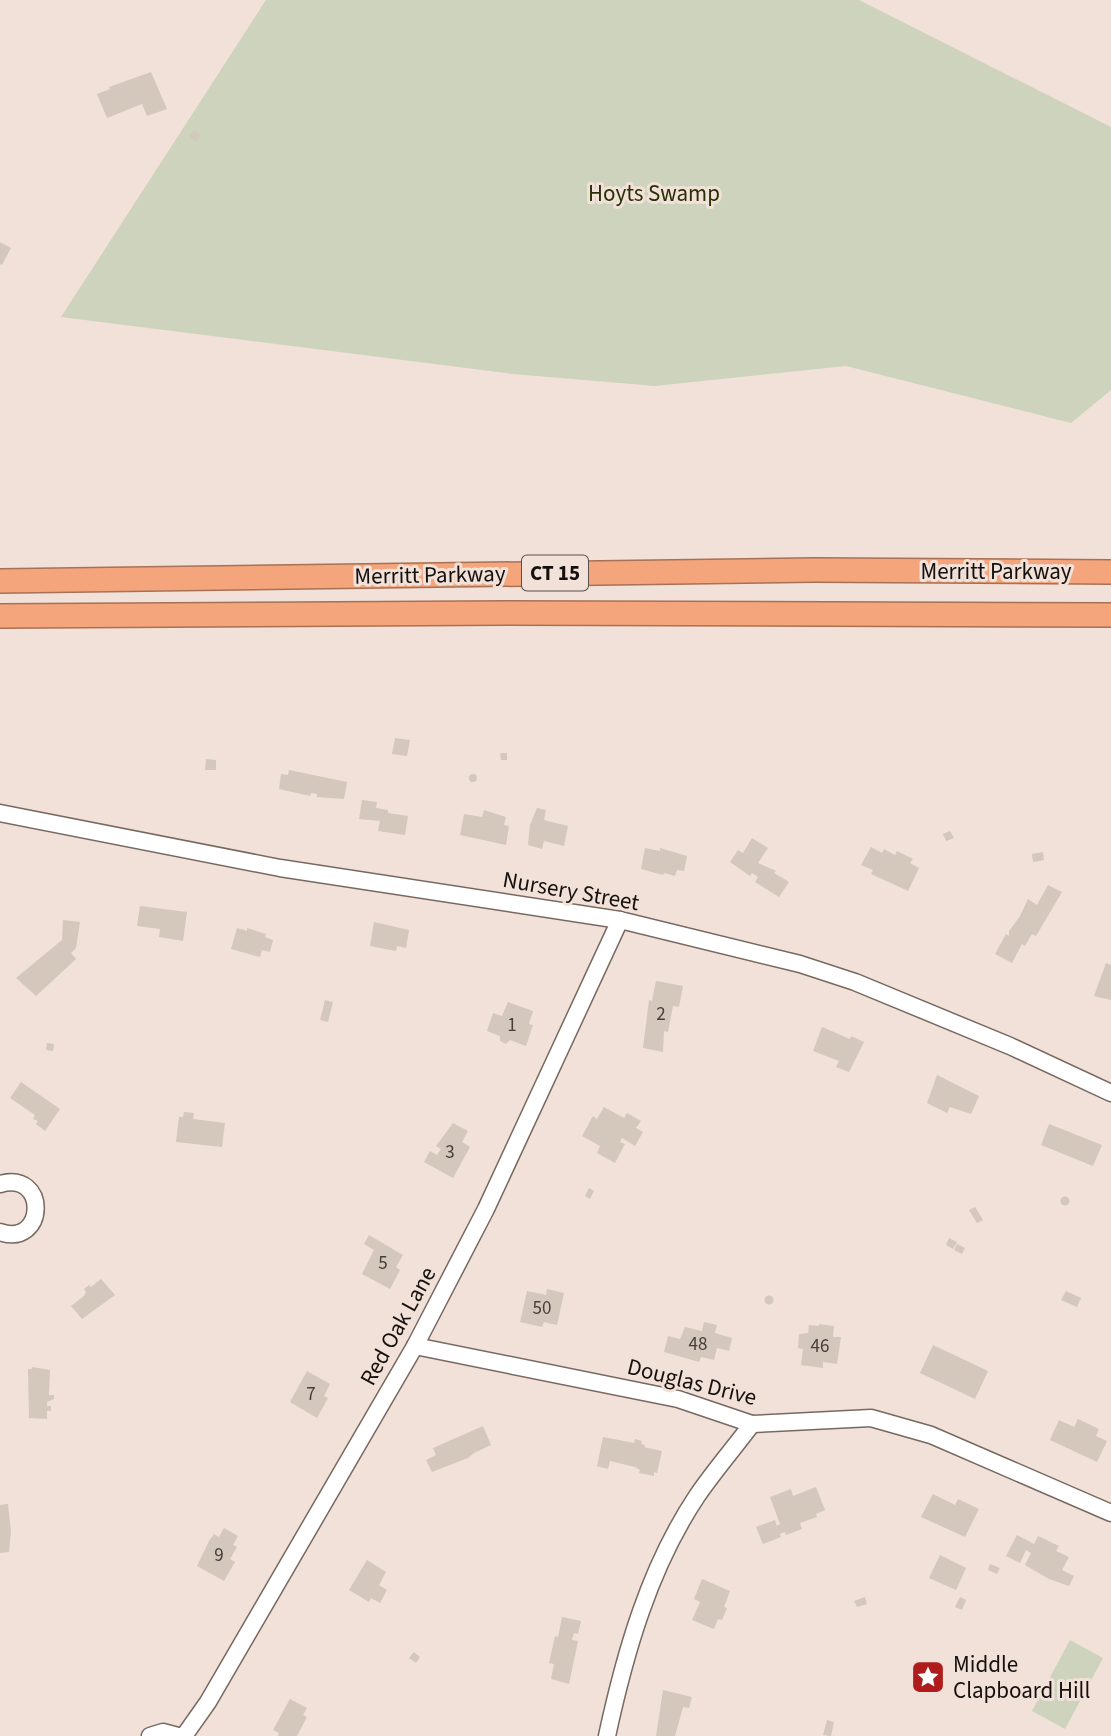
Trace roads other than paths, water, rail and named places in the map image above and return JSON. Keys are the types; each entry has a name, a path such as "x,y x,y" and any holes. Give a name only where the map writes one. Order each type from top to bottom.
{"highway":[{"name":"Merritt Parkway","path":"0,581 814,570 1111,572"},
{"name":"Merritt Parkway","path":"0,616 478,613 1111,615"}],"street":[{"name":"Nursery Street","path":"0,813 281,868 620,920 800,964 856,982 1010,1046 1111,1093"},
{"name":"Red Oak Lane","path":"184,1736 208,1702 415,1346 486,1209 620,920"},
{"path":"0,1184 12,1182 23,1185 31,1192 37,1205 34,1219 26,1229 12,1234 0,1232"},
{"name":"Douglas Drive","path":"415,1346 678,1399 752,1424 871,1418 931,1435 1111,1513"},
{"path":"607,1736 630,1639 663,1558 696,1497 752,1424"},
{"path":"150,1736 163,1732 178,1736"}],"place":[{"name":"Middle Clapboard Hill","path":"928,1677"}],"park label":[{"name":"Hoyts Swamp","path":"654,193"}]}
